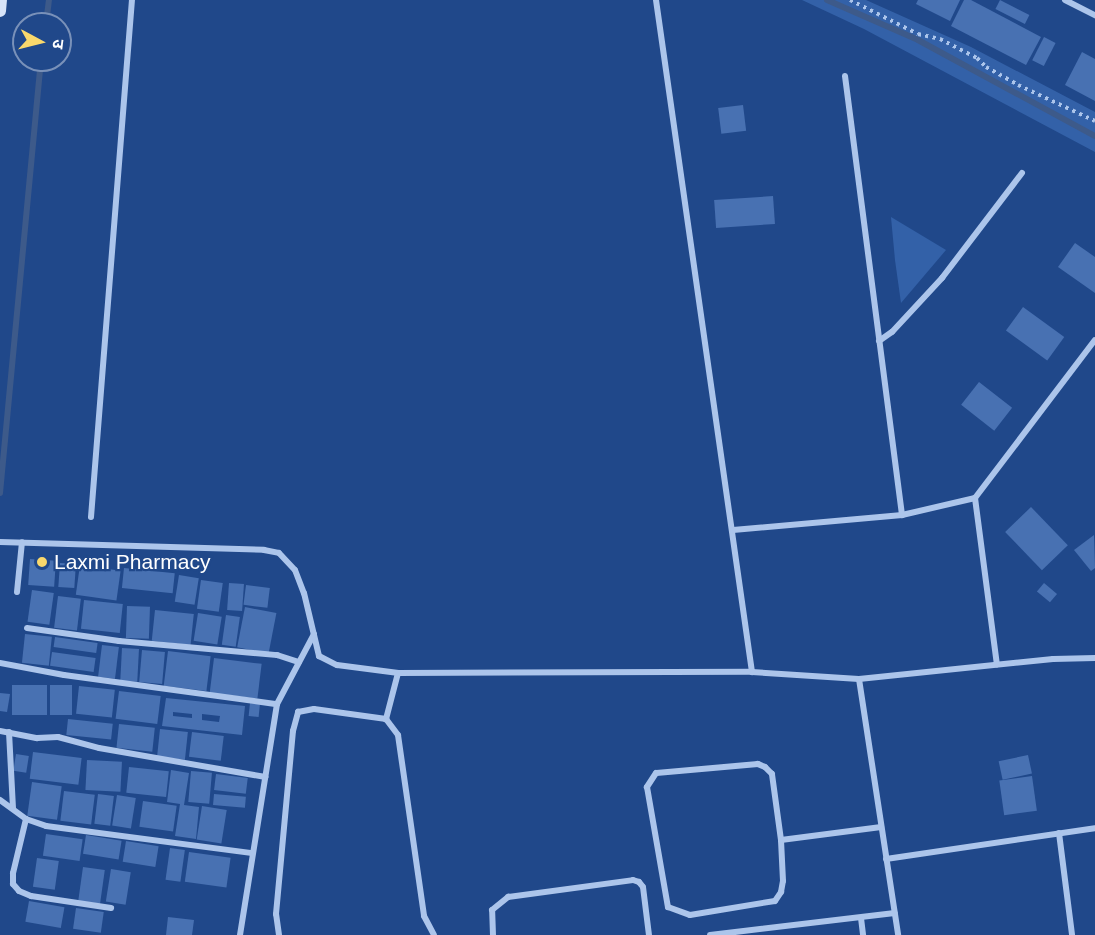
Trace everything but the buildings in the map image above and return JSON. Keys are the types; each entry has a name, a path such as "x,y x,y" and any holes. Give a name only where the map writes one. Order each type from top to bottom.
{"main road":[{"path":"0,11 1,0"}],"street":[{"path":"91,517 132,0"},
{"path":"656,0 752,672"},
{"path":"1065,0 1095,15"},
{"path":"845,76 902,514"},
{"path":"879,341 892,332 942,278 1023,173"},
{"path":"733,530 902,514 975,498 1095,340"},
{"path":"975,498 998,665"},
{"path":"0,542 264,550 279,553 295,570 304,593 319,656 337,665 398,673 752,672 859,679 1095,658"},
{"path":"17,592 22,543"},
{"path":"27,628 119,641 277,655 299,662"},
{"path":"240,935 277,704 314,634"},
{"path":"3,664 64,675 277,704"},
{"path":"386,719 398,673"},
{"path":"859,679 898,935"},
{"path":"279,935 276,914 293,731 298,712 314,709 386,719 398,735 424,916 434,935"},
{"path":"0,731 37,738 58,737 99,748 265,777"},
{"path":"9,732 13,808"},
{"path":"758,764 772,774 781,840 783,881 781,892 775,901 690,915 680,913 668,907 647,787 656,773 758,764"},
{"path":"0,800 26,819 46,826 252,853"},
{"path":"26,819 13,873 13,884 19,891 31,896 111,908"},
{"path":"781,840 882,827"},
{"path":"886,859 1095,828"},
{"path":"1059,833 1072,935"},
{"path":"493,935 492,910 508,897 633,880 639,882 643,887 649,935"},
{"path":"710,935 734,934 895,913"},
{"path":"861,918 863,935"}],"path":[{"path":"850,0 918,34 940,39 977,58 986,67 1018,85 1095,121"}],"shaded area":[{"path":"802,0 866,0 971,47 1095,112 1095,152 864,29"},
{"path":"891,217 946,250 901,303 895,260"}],"waterway":[{"path":"48,12 49,0"},
{"path":"827,0 918,40 1095,136"},
{"path":"0,493 40,72"}],"place":[{"name":"Laxmi Pharmacy","path":"42,562"}]}
